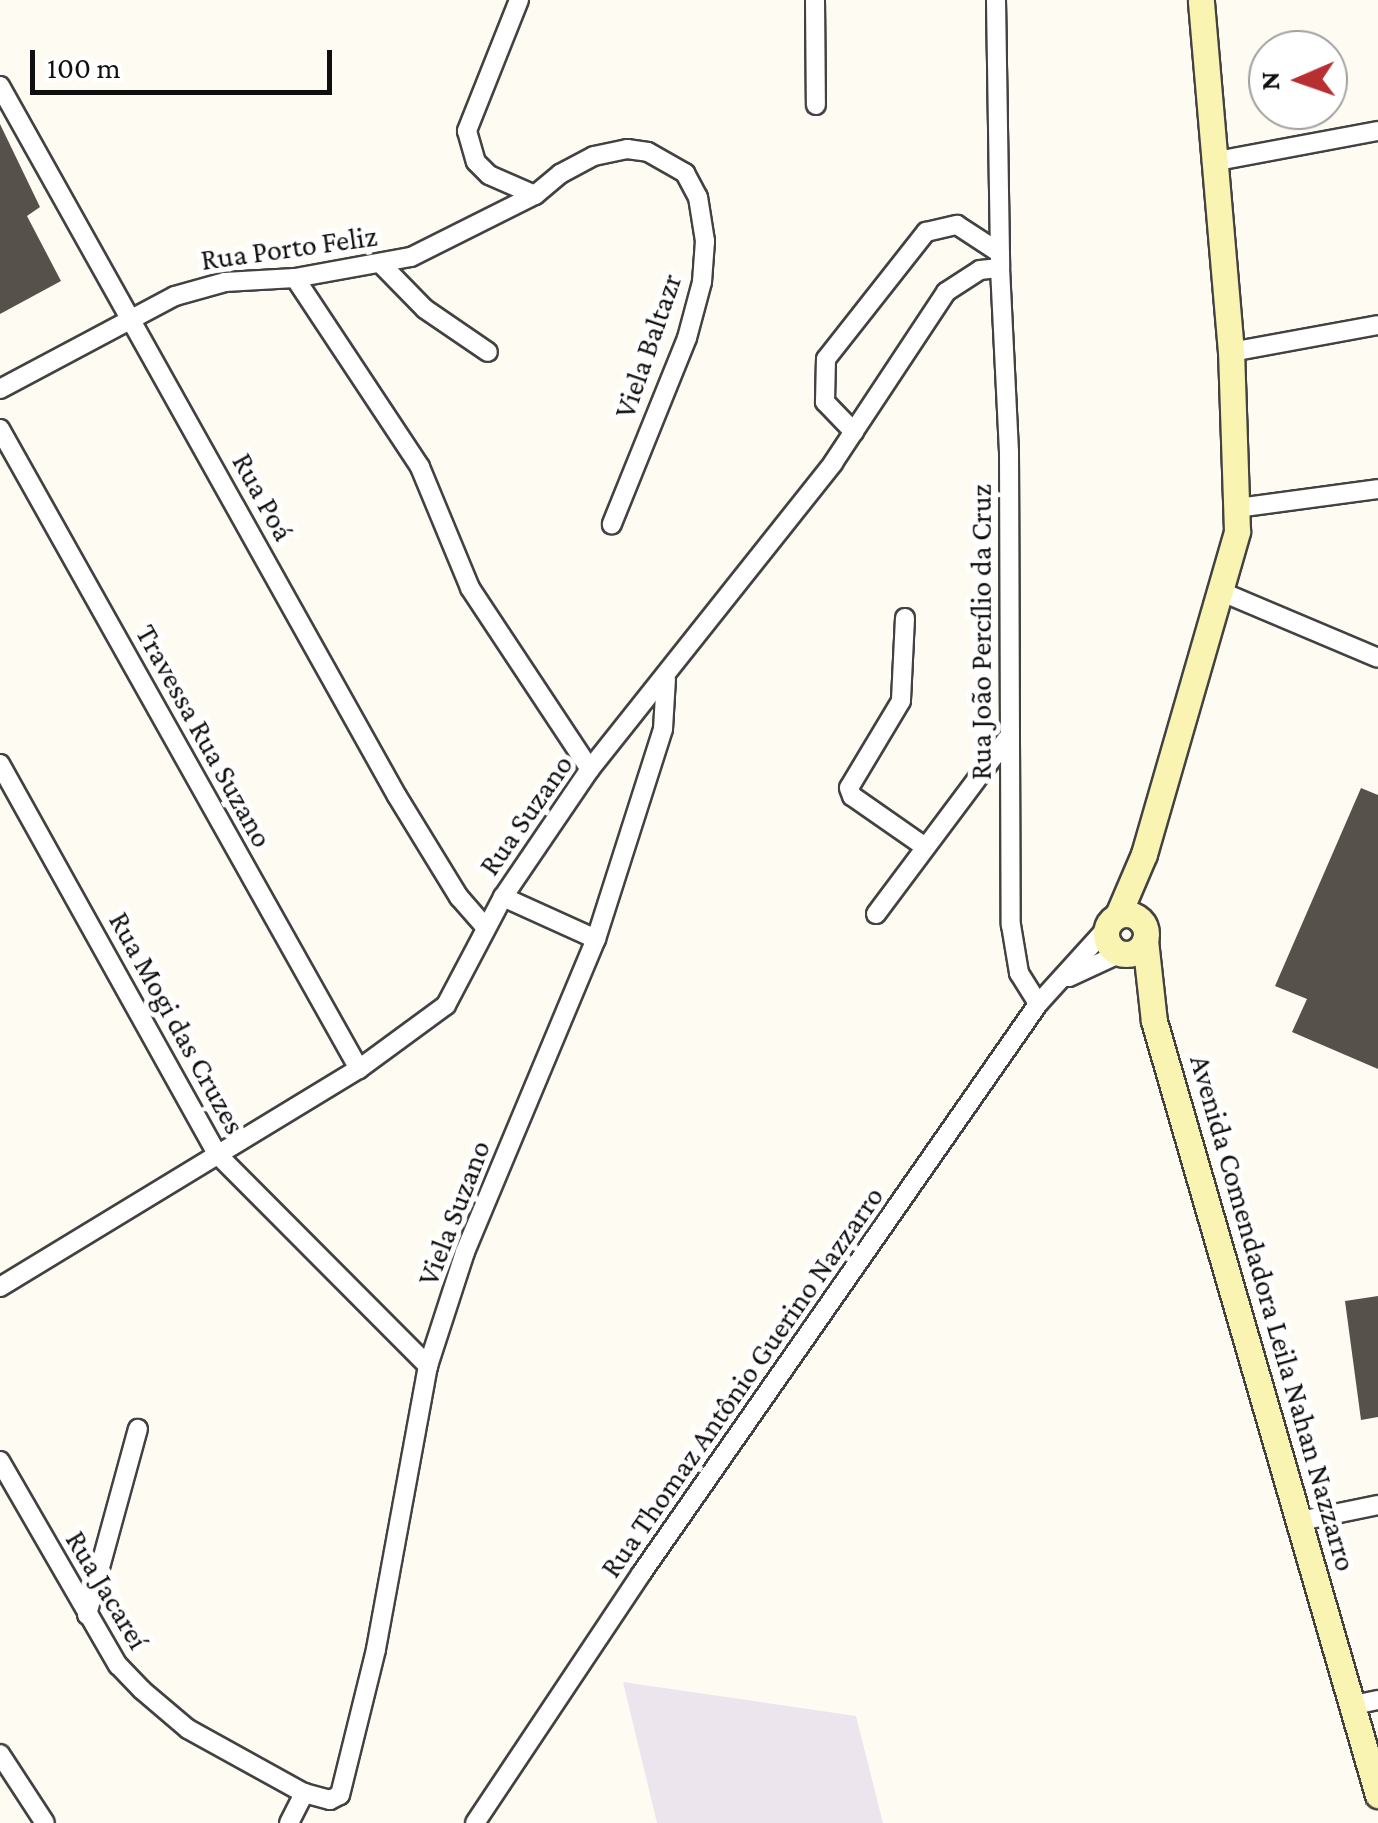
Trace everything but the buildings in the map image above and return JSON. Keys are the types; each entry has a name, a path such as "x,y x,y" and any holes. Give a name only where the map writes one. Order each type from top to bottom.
{"main road":[{"name":"Avenida Comendadora Leila Nahan Nazzarro","path":"1112,922 1144,854 1234,552 1238,508 1231,352 1201,0"},
{"name":"Avenida Comendadora Leila Nahan Nazzarro","path":"1144,854 1133,943 1300,1521 1366,1702 1378,1795"},
{"path":"1130,914 1133,943 1107,941 1112,922 1130,914"}],"street":[{"path":"815,0 816,105"},
{"name":"Rua João Percílio da Cruz","path":"996,0 1000,260 1009,452 1007,739 1012,952 1019,974 1038,1004"},
{"path":"515,3 467,130 476,162 489,175 535,195"},
{"name":"Rua Poá","path":"0,86 132,316 396,796 458,897 486,928"},
{"path":"1212,162 1378,131"},
{"name":"Viela Baltazr","path":"535,195 560,174 594,156 627,150 665,158 684,172 698,197 705,241 702,282 687,338 612,524"},
{"name":"Rua Porto Feliz","path":"0,389 132,316 204,286 296,278 411,257 535,195"},
{"path":"854,432 825,402 826,359 926,232 957,225 1000,260"},
{"name":"Rua Suzano","path":"0,1287 359,1069 446,1005 503,897 590,768 666,679 740,575 854,432 946,292 1000,260"},
{"path":"380,263 425,309 488,352"},
{"path":"296,278 420,466 470,588 590,768"},
{"path":"1231,352 1378,325"},
{"name":"Travessa Rua Suzano","path":"0,429 359,1069"},
{"path":"1238,508 1378,488"},
{"path":"1222,592 1378,658"},
{"path":"905,618 901,700 849,788 852,796 925,847"},
{"name":"Viela Suzano","path":"304,1793 330,1800 340,1795 344,1784 376,1649 428,1366 465,1252 596,939 662,729 666,679"},
{"path":"876,914 1007,739"},
{"name":"Rua Mogi das Cruzes","path":"0,764 218,1155 428,1366"},
{"path":"503,897 596,939"},
{"name":"Rua Thomaz Antônio Guerino Nazzarro","path":"475,1823 641,1574 1038,1004 1112,922"},
{"name":"Rua Thomaz Antônio Guerino Nazzarro","path":"1064,979 1133,943"},
{"path":"87,1615 138,1429"},
{"name":"Rua Jacareí","path":"0,1461 118,1665 188,1730 304,1793"},
{"path":"1300,1521 1378,1504"},
{"path":"0,1754 45,1823"},
{"path":"290,1823 304,1793"}],"shaded area":[{"path":"623,1682 856,1716 883,1823 657,1823"}]}
